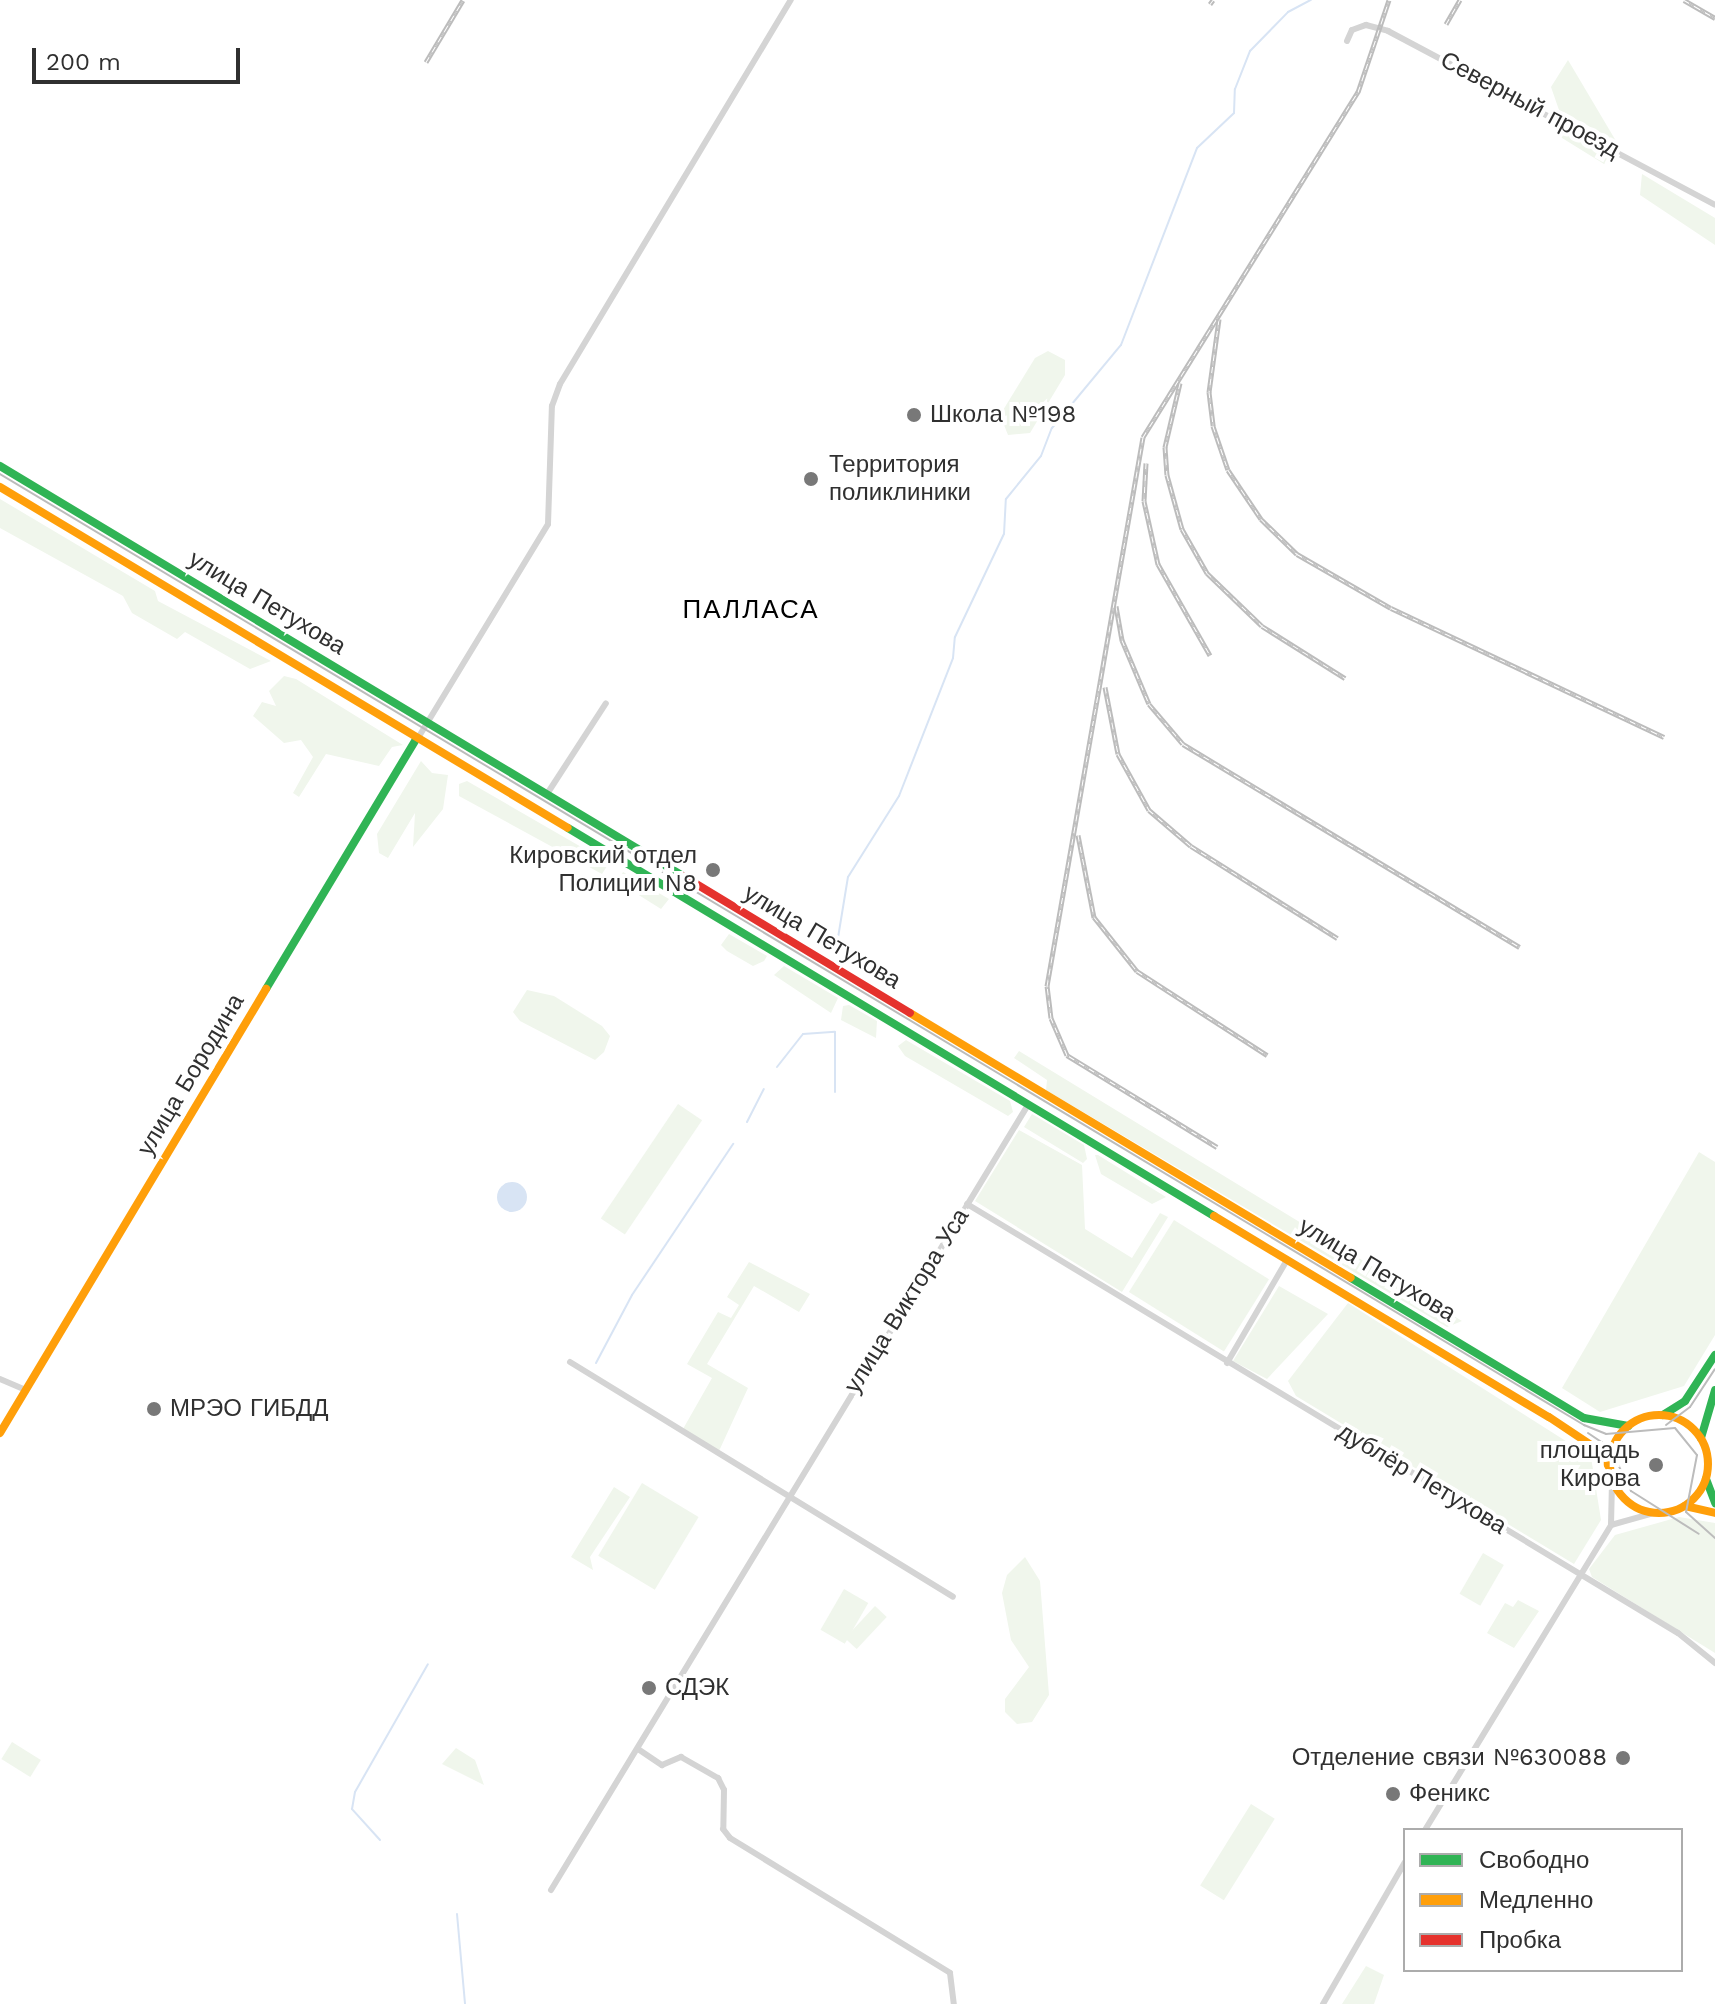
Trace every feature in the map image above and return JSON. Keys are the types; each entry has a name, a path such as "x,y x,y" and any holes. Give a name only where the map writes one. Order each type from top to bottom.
{"main road":[{"name":"улица Петухова","path":"0,466 1584,1418 1628,1426"},
{"name":"улица Петухова","path":"0,487 1575,1432 1600,1451 1610,1469"},
{"name":"улица Бородина","path":"0,1433 417,738"},
{"path":"1715,1355 1690,1396 1663,1415 1628,1426 1615,1441 1610,1469 1612,1480 1630,1504 1654,1513 1685,1506 1715,1513"},
{"path":"1715,1390 1704,1412 1701,1438 1706,1479 1715,1503"},
{"path":"1663,1415 1686,1423 1701,1438"},
{"path":"1685,1506 1706,1479"}],"street":[{"path":"417,738 548,524 552,406 559,386 791,0"},
{"name":"Северный проезд","path":"1347,41 1352,30 1366,25 1388,31 1715,205"},
{"path":"547,794 606,703"},
{"name":"улица Виктора Уса","path":"551,1890 1028,1105"},
{"name":"дублёр Петухова","path":"967,1204 1579,1573 1715,1663"},
{"path":"1227,1363 1287,1260"},
{"path":"570,1362 787,1498 953,1597"},
{"path":"0,1379 26,1390"},
{"path":"1426,1828 1611,1525 1612,1480"},
{"path":"1611,1525 1654,1513"},
{"path":"638,1749 662,1765 681,1757 718,1778 724,1790 723,1829 730,1838 950,1973 954,2004"},
{"path":"1323,2004 1403,1865"}],"shaded area":[{"path":"1568,60 1616,141 1559,110 1551,87"},
{"path":"1560,125 1613,156 1604,164 1554,133"},
{"path":"1642,174 1715,218 1715,245 1640,195"},
{"path":"1048,351 1065,360 1065,375 1030,433 1008,435 1000,415 1035,358"},
{"path":"0,499 155,591 158,601 271,661 250,669 185,632 177,639 132,613 123,596 0,528"},
{"path":"284,676 296,679 403,745 392,747 379,766 326,754 299,797 293,793 313,757 301,740 284,743 253,716 262,702 276,706 269,691"},
{"path":"421,761 432,773 448,775 443,809 413,847 415,813 388,858 379,853 377,834"},
{"path":"467,781 609,863 602,874 459,796 459,784"},
{"path":"623,872 669,899 661,909 618,882"},
{"path":"729,934 767,956 764,961 753,966 727,951 721,945"},
{"path":"784,966 838,998 831,1013 774,975"},
{"path":"527,990 554,996 602,1026 610,1036 604,1052 595,1060 520,1021 513,1012"},
{"path":"849,1005 877,1021 876,1038 841,1020 843,1006"},
{"path":"906,1040 1010,1101 1013,1112 1008,1116 905,1056 898,1046"},
{"path":"1019,1051 1462,1321 1447,1327 1046,1090 1047,1080 1014,1058"},
{"path":"678,1104 702,1120 625,1235 601,1218"},
{"path":"1032,1114 1084,1145 1087,1159 1083,1163 1024,1127"},
{"path":"1019,1130 1082,1165 1085,1229 1132,1258 1160,1213 1168,1217 1122,1292 975,1201"},
{"path":"1699,1152 1715,1162 1715,1335 1684,1386 1600,1412 1562,1388"},
{"path":"1095,1155 1166,1197 1152,1204 1101,1174"},
{"path":"1174,1220 1269,1279 1224,1351 1129,1292"},
{"path":"749,1262 810,1294 799,1312 754,1286 707,1364 748,1388 719,1451 683,1429 712,1378 687,1364 718,1312 731,1318 739,1305 727,1297"},
{"path":"1279,1286 1328,1314 1267,1379 1233,1361"},
{"path":"1348,1303 1591,1457 1601,1520 1574,1564 1296,1396 1288,1381"},
{"path":"642,1483 699,1517 655,1590 598,1556"},
{"path":"614,1487 630,1497 590,1557 593,1570 571,1557"},
{"path":"1679,1517 1715,1523 1715,1653 1592,1577 1589,1569 1615,1535"},
{"path":"1483,1553 1504,1565 1480,1606 1460,1594"},
{"path":"1025,1557 1040,1581 1049,1695 1032,1722 1017,1724 1005,1712 1005,1699 1029,1667 1011,1640 1002,1593 1007,1575"},
{"path":"844,1589 868,1603 845,1644 820,1630"},
{"path":"1518,1600 1539,1611 1514,1648 1487,1633 1505,1603 1513,1607"},
{"path":"875,1606 887,1617 857,1649 845,1638"},
{"path":"12,1742 41,1760 30,1777 1,1759"},
{"path":"456,1748 475,1760 484,1785 442,1764"},
{"path":"1251,1804 1275,1819 1224,1900 1200,1885"},
{"path":"1366,1966 1384,1975 1374,2004 1342,2004"}],"water":[{"path":"512,1182 523,1186 527,1197 523,1208 512,1212 501,1208 497,1197 501,1186"}],"waterway":[{"path":"836,950 848,877 899,796 953,658 955,637 1004,534 1006,499 1041,456 1052,428 1121,345 1197,148 1234,113 1235,89 1250,51 1288,12 1311,0"},
{"path":"777,1067 803,1034 835,1032 835,1092"},
{"path":"747,1122 764,1089"},
{"path":"596,1363 632,1295 733,1144"},
{"path":"380,1840 352,1809 355,1792 428,1664"},
{"path":"457,1914 465,2004"}],"tram line":[{"path":"0,474 1584,1425 1606,1434 1675,1428 1697,1455 1686,1512 1715,1538"},
{"path":"1666,1425 1690,1407 1715,1369"},
{"path":"1588,1433 1610,1448 1631,1491 1699,1534"}],"railway":[{"path":"426,62 463,0"},
{"path":"1210,4 1213,0"},
{"path":"1217,1147 1067,1055 1051,1018 1047,986 1143,437 1358,92 1389,0"},
{"path":"1446,24 1460,0"},
{"path":"1684,0 1715,18"},
{"path":"1219,319 1209,392 1213,426 1228,470 1261,519 1297,554 1391,608 1664,737"},
{"path":"1180,383 1165,447 1167,475 1182,529 1207,573 1262,626 1345,678"},
{"path":"1146,463 1144,501 1158,564 1210,655"},
{"path":"1116,606 1122,640 1149,704 1183,744 1520,947"},
{"path":"1105,687 1118,754 1149,810 1191,846 1337,938"},
{"path":"1078,835 1094,917 1137,971 1267,1055"}],"traffic: fast":[{"path":"0,466 683,876"},
{"path":"266,989 417,738"},
{"path":"568,828 1214,1216"},
{"path":"1351,1278 1584,1418 1628,1426"},
{"path":"1663,1415 1685,1401 1715,1355"},
{"path":"1701,1438 1715,1390"},
{"path":"1706,1479 1715,1503"}],"traffic: slow":[{"path":"0,487 568,828"},
{"path":"0,1433 266,989"},
{"path":"910,1013 1351,1278"},
{"path":"1214,1216 1549,1417 1600,1451 1610,1469"},
{"path":"1659,1415 1678,1419 1694,1429 1704,1445 1708,1464 1704,1483 1694,1499 1678,1509 1659,1513 1640,1509 1624,1499 1614,1483 1610,1464 1614,1445 1624,1429 1640,1419 1659,1415"},
{"path":"1685,1506 1715,1513"}],"traffic: jam":[{"path":"683,876 910,1013"}],"place":[{"name":"Школа №198","path":"914,415"},
{"name":"Территория поликлиники","path":"811,479"},
{"name":"Кировский отдел Полиции N8","path":"713,870"},
{"name":"МРЭО ГИБДД","path":"154,1409"},
{"name":"площадь Кирова","path":"1656,1465"},
{"name":"СДЭК","path":"649,1688"},
{"name":"Отделение связи №630088","path":"1623,1758"},
{"name":"Феникс","path":"1393,1794"}],"district":[{"name":"ПАЛЛАСА","path":"751,610"}]}
